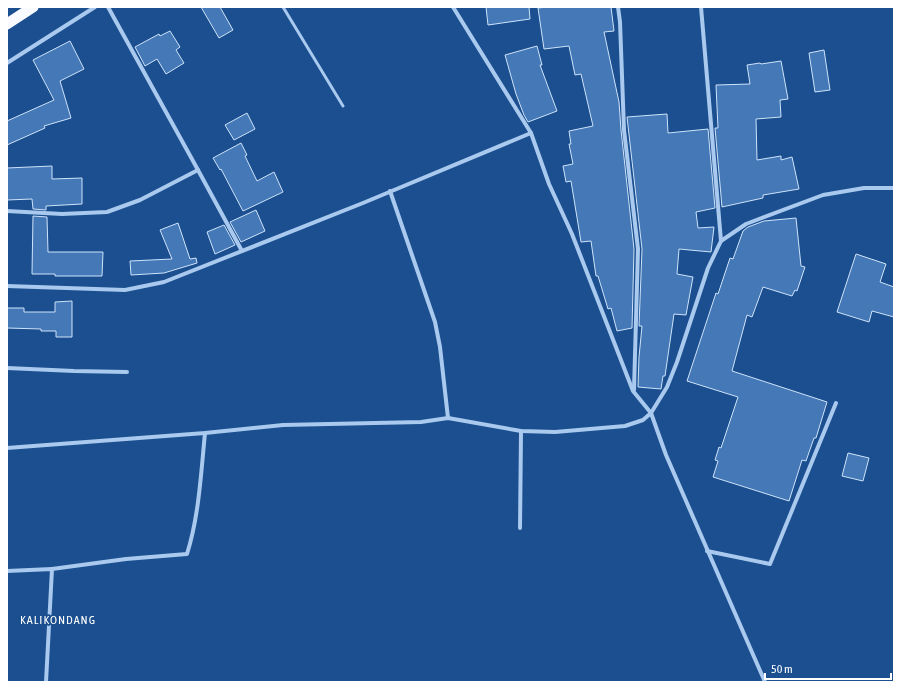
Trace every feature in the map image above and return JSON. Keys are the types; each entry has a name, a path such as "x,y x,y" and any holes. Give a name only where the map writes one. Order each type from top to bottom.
{"highway":[{"path":"7,24 33,7"}],"street":[{"path":"7,63 95,7"},
{"path":"108,7 242,251"},
{"path":"453,7 531,133 549,184 572,234 634,391 651,413 666,455 765,682"},
{"path":"618,7 620,22 624,130 638,249 634,391"},
{"path":"701,7 721,241"},
{"path":"7,286 125,290 164,282 363,204 390,191 531,133"},
{"path":"7,211 62,214 107,212 140,200 198,170"},
{"path":"7,448 205,433 284,425 421,422 448,418 521,431 555,432 625,426 643,420 651,413 667,387 677,362 708,268 721,241 746,224 823,195 864,188 894,188"},
{"path":"390,191 435,322 440,347 448,418"},
{"path":"7,368 74,372 127,372"},
{"path":"707,551 770,564 836,403"},
{"path":"520,528 521,431"},
{"path":"7,571 52,569 126,559 187,554 192,541 205,433"},
{"path":"46,682 52,569"}],"lane":[{"path":"283,7 343,106"}],"building":[{"path":"201,7 220,7 233,30 219,38"},
{"path":"486,7 529,7 530,19 488,25"},
{"path":"611,7 614,31 604,32 619,102 634,249 632,328 617,331 611,308 608,309 598,276 596,276 591,241 581,242 571,181 566,182 563,166 573,164 569,144 571,144 569,131 593,126 581,74 575,75 569,46 544,49 538,8"},
{"path":"170,31 180,47 176,50 184,63 166,74 157,59 145,66 135,47 159,34 160,36"},
{"path":"70,41 84,69 60,81 71,118 44,126 45,128 7,145 7,121 54,100 33,60"},
{"path":"537,46 542,65 540,65 557,111 528,122 516,94 505,55"},
{"path":"824,50 830,90 815,92 809,53"},
{"path":"781,61 788,99 780,100 781,117 756,119 757,160 781,156 781,160 792,157 799,189 763,195 763,198 722,207 715,128 718,128 716,85 750,84 747,65"},
{"path":"247,113 255,129 234,140 225,125"},
{"path":"667,114 668,133 708,129 715,208 696,212 698,228 714,227 711,252 679,249 677,274 693,277 686,315 674,314 665,376 663,376 661,389 638,387 642,326 639,326 642,249 627,117"},
{"path":"241,143 247,155 245,156 257,181 274,172 283,192 243,211 221,169 220,170 213,158"},
{"path":"52,166 52,179 82,178 82,204 46,206 46,210 33,209 32,199 7,200 7,168"},
{"path":"256,210 265,231 241,242 230,222"},
{"path":"33,216 47,217 48,252 103,252 102,276 55,276 55,274 32,274"},
{"path":"796,218 801,266 805,267 797,291 795,290 792,296 763,287 752,317 747,315 732,371 827,402 816,438 814,438 806,461 802,460 789,501 713,477 718,461 715,460 719,447 721,448 738,397 687,381 716,293 718,294 730,258 733,259 743,231 748,227 764,221"},
{"path":"178,223 190,259 196,258 197,263 164,273 131,275 130,261 172,259 160,230"},
{"path":"224,225 235,245 215,254 207,232"},
{"path":"856,254 886,264 880,282 894,287 894,317 872,311 869,322 837,312"},
{"path":"72,301 72,337 56,337 56,331 7,328 7,308 24,308 24,312 55,312 55,302"},
{"path":"848,453 869,458 863,481 842,476"}],"district":[{"name":"KALIKONDANG","path":"58,620"}]}
